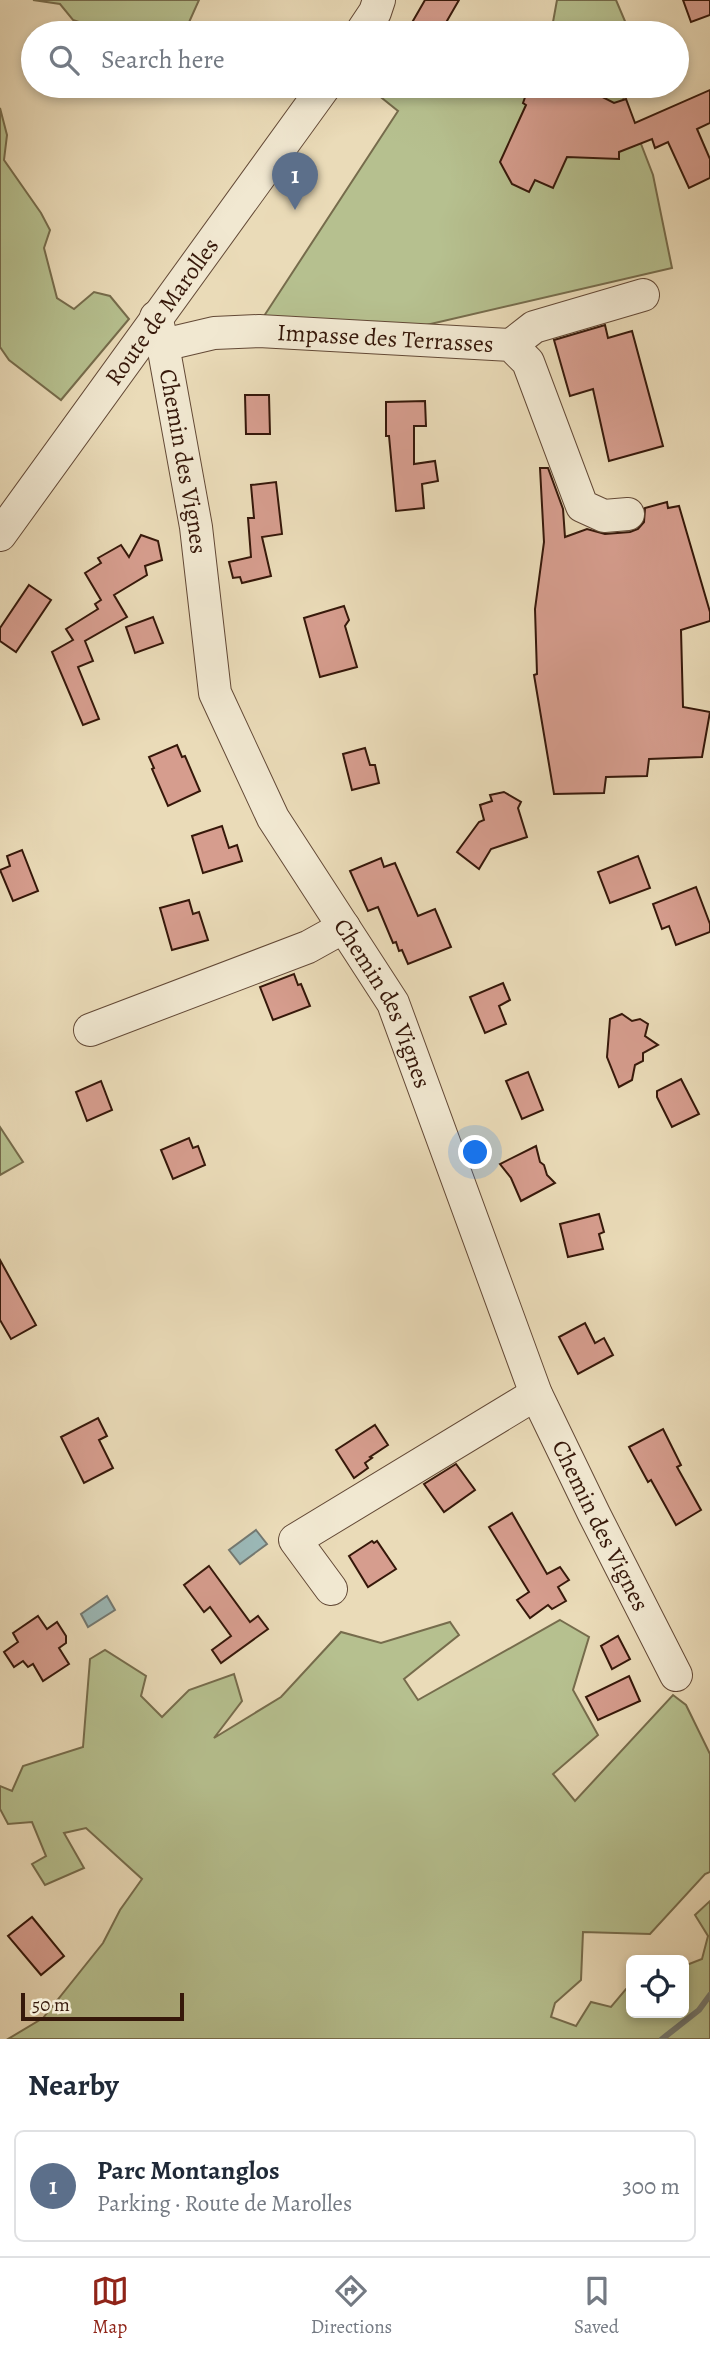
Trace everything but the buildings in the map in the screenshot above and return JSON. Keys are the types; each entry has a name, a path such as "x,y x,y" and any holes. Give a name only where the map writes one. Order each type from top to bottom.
{"street":[{"path":"369,21 379,0"},
{"name":"Route de Marolles","path":"0,535 160,331 317,98"},
{"path":"511,345 534,327 643,295"},
{"name":"Impasse des Terrasses","path":"160,331 259,331 511,345 528,362 582,506 604,516 628,514"},
{"name":"Chemin des Vignes","path":"160,331 196,527 215,693 273,818 393,1003 536,1394 676,1675"},
{"path":"90,1030 308,947 344,927"},
{"path":"331,1589 295,1540 536,1394"}],"green space":[{"path":"33,0 199,0 190,21 76,21 60,4"},
{"path":"557,0 616,0 625,21 553,21"},
{"path":"382,98 623,98 653,175 672,268 422,326 264,316 398,111"},
{"path":"0,108 7,135 4,160 50,230 44,248 57,298 74,309 94,292 110,296 129,319 61,400 9,360 0,347"},
{"path":"0,1127 23,1162 0,1175"},
{"path":"560,1620 589,1637 573,1690 598,1735 553,1774 575,1801 673,1695 686,1705 710,1754 710,1872 705,1874 650,1934 583,1932 581,1980 555,2003 551,2017 576,2026 591,2002 611,2007 626,1989 626,2018 689,2018 689,1964 702,1959 708,1936 695,1915 710,1901 710,2039 8,2039 43,2018 103,1943 120,1910 142,1879 86,1828 64,1833 84,1868 45,1885 32,1864 46,1856 32,1822 8,1824 0,1809 0,1786 12,1791 23,1766 83,1747 90,1659 105,1650 146,1676 141,1696 162,1717 189,1690 234,1674 242,1701 214,1738 281,1697 341,1632 381,1643 450,1622 459,1635 404,1679 418,1700"}],"water":[{"path":"256,1530 267,1544 240,1564 229,1550"},
{"path":"107,1596 115,1610 88,1627 81,1614"}],"waterway":[{"path":"662,2039 699,2010 710,1995"}],"place":[{"name":"Parc Montanglos","path":"295,210"}]}
